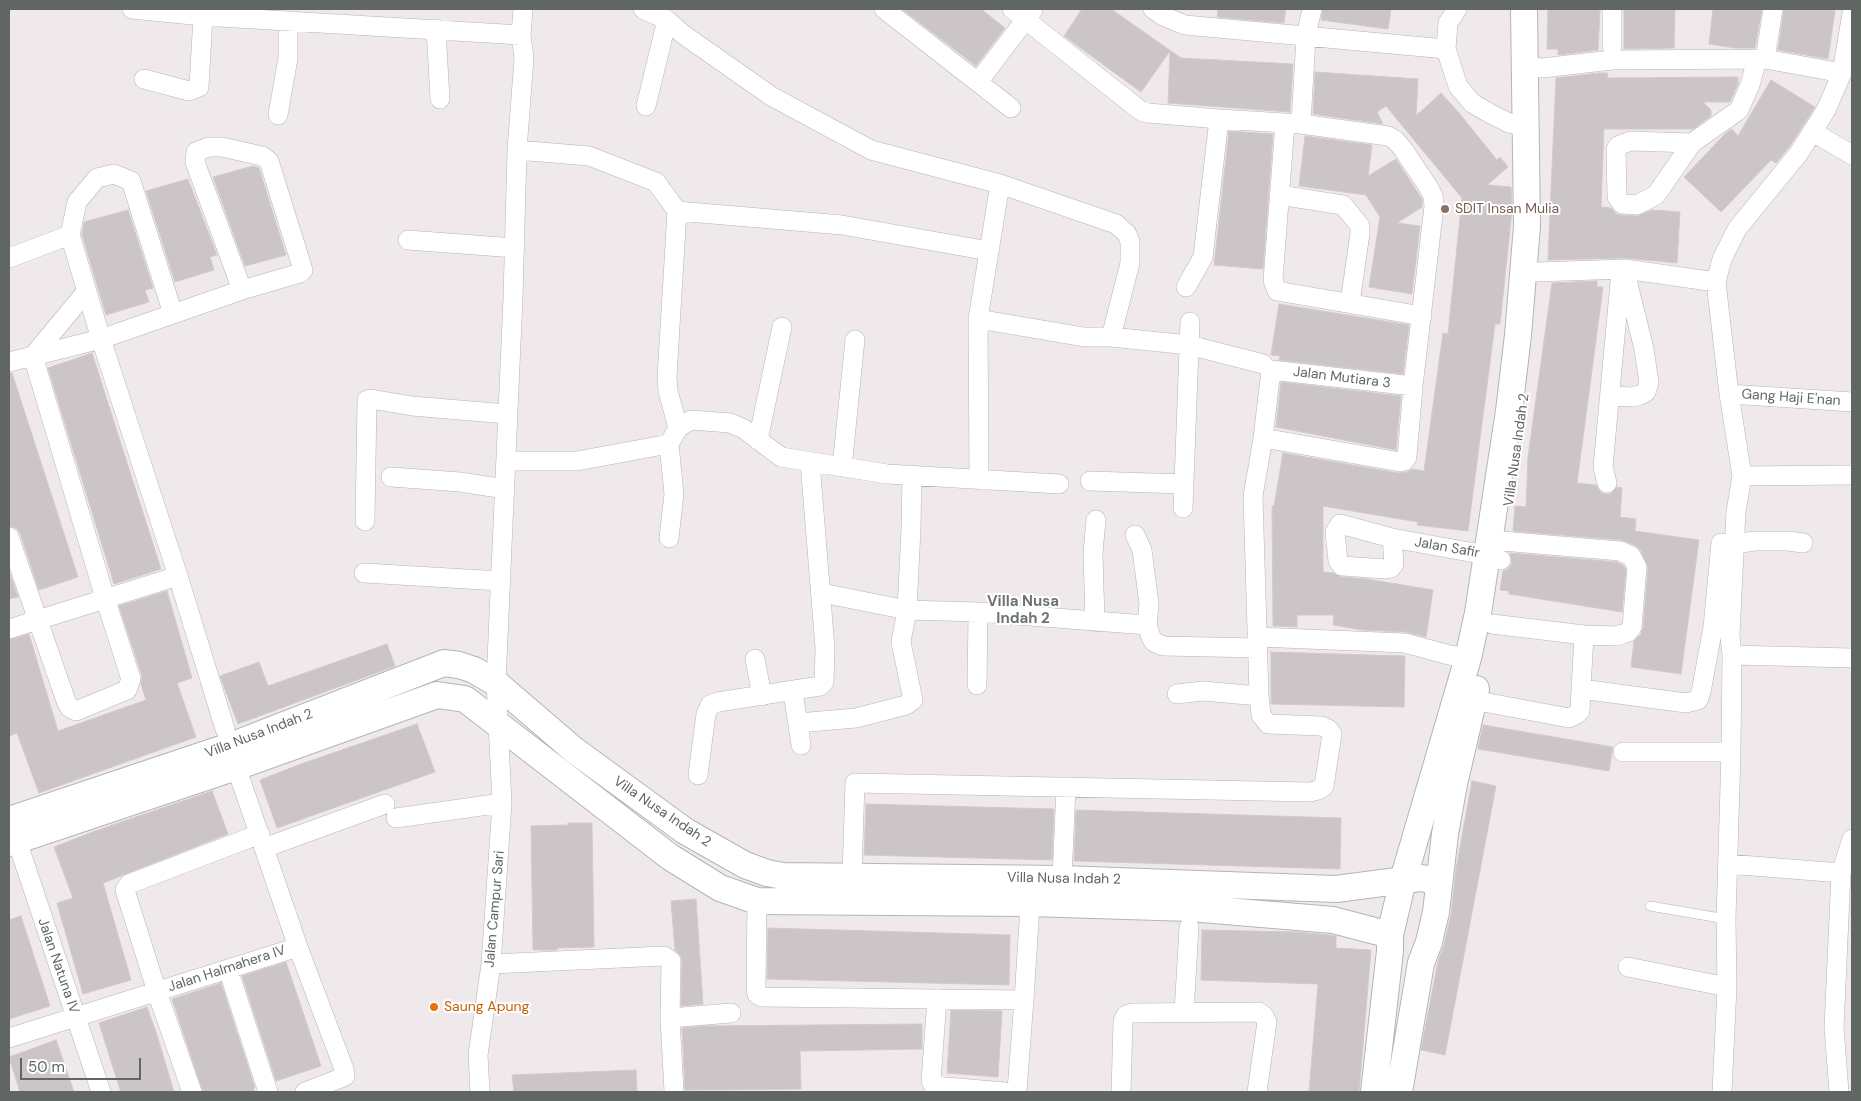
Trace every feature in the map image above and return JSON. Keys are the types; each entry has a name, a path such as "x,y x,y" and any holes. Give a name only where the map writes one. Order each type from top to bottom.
{"street":[{"name":"Jalan Campur Sari","path":"480,1092 478,1055 491,964 502,803 496,683 518,150 524,58 521,35 523,9"},
{"path":"643,9 667,20 684,35 771,96 870,150 1000,184 1116,224 1127,234 1130,242 1130,263 1111,337"},
{"path":"884,9 1011,108"},
{"path":"1153,9 1163,16 1185,25 1446,50"},
{"path":"1312,9 1279,195 1273,280 1277,291 1422,316"},
{"path":"1457,9 1448,23 1446,50 1458,86 1472,103 1509,123 1526,127"},
{"name":"Villa Nusa Indah 2","path":"1374,1092 1390,943 1403,880 1468,658 1495,549 1528,372 1537,272 1542,147 1524,9"},
{"name":"Villa Nusa Indah 2","path":"1399,1092 1421,963 1432,927 1454,784 1492,624 1495,549 1509,411 1511,333 1527,226 1526,127 1542,9"},
{"path":"1612,9 1612,46"},
{"path":"1692,143 1739,110 1761,59 1773,9"},
{"path":"142,10 203,16 276,17 521,35"},
{"path":"978,82 1024,12 1141,111 1293,124 1388,136 1395,140 1403,149 1429,188 1433,196 1434,206 1413,386 1407,457 1404,461 1400,462 1263,438"},
{"path":"1581,689 1686,703 1698,700 1742,476 1729,394 1716,282 1722,259 1737,229 1799,153 1826,110 1842,73 1852,13"},
{"path":"144,79 189,91 199,87 203,16"},
{"path":"276,17 288,58 278,115"},
{"path":"646,106 667,20"},
{"path":"436,29 440,99"},
{"path":"1533,67 1612,60 1761,59 1842,73"},
{"path":"1186,287 1203,257 1219,119"},
{"path":"1812,132 1852,155"},
{"path":"9,362 101,339 242,290 300,273 303,270 269,161 262,156 222,147 208,147 196,152 195,162 242,290"},
{"path":"518,150 589,156 656,182 677,210 667,377 673,436 674,494 669,538"},
{"path":"173,314 131,181 114,174 97,178 77,202 70,235 86,292 178,576 230,747 298,947 344,1069 345,1076 305,1092"},
{"path":"979,480 978,320 1000,184"},
{"path":"1279,195 1343,205 1360,226 1350,303"},
{"path":"677,210 842,225 989,251"},
{"path":"9,258 70,235"},
{"path":"408,240 515,248"},
{"path":"1610,396 1633,397 1640,395 1646,392 1649,383 1644,349 1623,270"},
{"path":"1607,483 1603,467 1623,270"},
{"path":"1537,272 1623,270 1716,282"},
{"path":"33,356 86,292"},
{"name":"Jalan Mutiara 3","path":"978,320 1084,337 1111,337 1189,346 1267,367 1413,386"},
{"path":"1183,508 1190,322"},
{"path":"758,440 782,328"},
{"path":"842,467 855,340"},
{"path":"9,537 37,620 70,708 76,711 123,693 131,684 132,679 105,598 33,356"},
{"path":"852,875 855,783 1310,792 1324,786 1332,734 1328,729 1321,726 1268,724 1261,715 1253,496 1263,438 1267,367"},
{"name":"Gang Haji E'nan","path":"1729,394 1852,402"},
{"path":"365,520 367,400 507,414"},
{"path":"506,461 577,461 673,436 691,420 730,423 744,429 781,457 912,476 1058,484"},
{"path":"698,775 707,709 710,705 718,702 793,692 820,686 824,682 825,648 822,593 810,462"},
{"path":"1742,476 1852,475"},
{"path":"798,723 856,718 911,702 913,695 901,642 907,610 912,476"},
{"path":"391,477 460,482 505,489"},
{"path":"1090,481 1184,484"},
{"path":"1095,622 1093,553 1096,520"},
{"path":"1134,535 1142,550 1149,604 1147,625 1154,642 1163,646 1257,642 1405,643 1468,658"},
{"name":"Jalan Safir","path":"1392,538 1495,549 1620,551 1631,556 1637,566 1632,627 1628,632 1616,636 1584,635"},
{"path":"1728,543 1764,541 1803,543"},
{"path":"1722,1092 1727,987 1726,919 1731,752 1732,655 1728,543"},
{"path":"364,572 501,581"},
{"path":"9,629 178,576"},
{"path":"822,593 907,610 978,612 1147,625"},
{"path":"977,686 978,612"},
{"path":"1473,700 1569,718 1580,711 1584,635 1492,624"},
{"path":"1732,655 1852,658"},
{"path":"755,659 762,696"},
{"name":"Villa Nusa Indah 2","path":"11,828 230,747 444,663 474,670 496,683 574,750 685,831 745,865 767,873 783,876 852,875 1333,920 1390,943"},
{"path":"1177,694 1203,691 1259,696"},
{"path":"793,692 801,745"},
{"name":"Villa Nusa Indah 2","path":"230,747 437,695 465,699 670,857 720,888 756,901 1031,891 1062,878 1336,889 1412,878 1428,879 1439,886"},
{"path":"1623,752 1731,752"},
{"path":"1062,878 1066,787"},
{"path":"192,1092 125,894 126,886 262,841 391,811 502,803"},
{"name":"Jalan Natuna IV","path":"11,828 101,1092"},
{"path":"1839,1092 1834,1028 1835,972 1841,873 1852,839"},
{"path":"1728,864 1841,873"},
{"path":"1014,1092 1016,1090 1024,1000 1031,891"},
{"path":"756,901 756,989 757,994 762,997 1024,1000"},
{"path":"1184,1013 1189,927"},
{"path":"1390,943 1402,961 1421,963"},
{"name":"Jalan Halmahera IV","path":"9,1038 298,947"},
{"path":"491,964 664,956 671,962 670,1018 674,1092"},
{"path":"1628,967 1727,987"},
{"path":"228,969 268,1092"},
{"path":"937,999 931,1081 934,1086 1005,1092"},
{"path":"1121,1092 1123,1021 1126,1015 1132,1013 1259,1012 1267,1022 1257,1092"},
{"path":"670,1018 731,1013"}],"lane":[{"path":"1650,906 1726,919"}],"building":[{"path":"902,9 981,9 1005,28 976,66"},
{"path":"1082,9 1111,9 1181,58 1293,64 1290,112 1168,103 1170,51 1141,92 1064,36"},
{"path":"1218,9 1286,9 1284,23 1217,17"},
{"path":"1323,9 1391,9 1388,29 1321,20"},
{"path":"1548,9 1600,9 1598,50 1558,55 1558,49 1547,49"},
{"path":"1624,9 1675,9 1674,48 1624,49"},
{"path":"1713,9 1762,9 1755,48 1735,48 1709,44"},
{"path":"1784,9 1823,9 1835,11 1828,59 1778,50"},
{"path":"1315,72 1418,79 1416,116 1441,93 1497,160 1500,157 1508,167 1487,185 1511,187 1512,210 1500,324 1495,324 1468,531 1417,525 1418,522 1323,506 1323,572 1334,573 1341,577 1367,579 1433,590 1426,637 1406,632 1362,630 1333,625 1334,615 1297,615 1297,627 1273,626 1272,506 1274,506 1283,453 1398,473 1407,472 1412,469 1424,471 1443,333 1448,334 1462,198 1386,106 1377,112 1383,124 1313,114"},
{"path":"1608,73 1607,78 1738,77 1738,84 1730,102 1703,102 1711,110 1711,116 1693,129 1604,129 1601,207 1611,208 1616,214 1636,216 1652,210 1680,212 1677,263 1625,258 1548,260 1556,78"},
{"path":"1771,80 1815,107 1790,146 1776,163 1771,160 1721,212 1684,177 1726,133 1732,129 1738,136"},
{"path":"1229,131 1273,134 1263,269 1214,265"},
{"path":"1305,136 1372,145 1368,176 1396,159 1422,199 1422,207 1397,223 1420,226 1412,294 1369,287 1380,217 1366,195 1299,186"},
{"path":"253,166 259,168 286,255 245,266 213,177"},
{"path":"188,179 217,255 210,257 214,270 175,282 146,191"},
{"path":"128,210 153,288 145,290 149,302 106,315 82,235 84,222"},
{"path":"1597,281 1597,287 1603,287 1577,483 1596,485 1604,494 1610,494 1617,487 1622,488 1620,517 1636,519 1635,531 1699,540 1681,674 1631,667 1634,641 1641,634 1643,628 1648,568 1641,551 1636,546 1621,540 1513,531 1515,506 1526,507 1528,457 1552,283"},
{"path":"1279,304 1409,325 1403,374 1279,360 1280,356 1271,355"},
{"path":"92,353 161,569 114,584 48,368"},
{"path":"9,373 12,373 78,577 39,590 20,533 16,528 9,526"},
{"path":"1281,382 1401,396 1396,450 1276,427"},
{"path":"1510,553 1617,562 1623,565 1626,569 1622,612 1509,594 1509,591 1500,590 1503,571 1508,569 1512,563"},
{"path":"9,571 18,597 9,599"},
{"path":"167,591 192,678 177,683 196,737 39,793 17,733 9,736 9,640 29,634 58,731 146,700 141,684 142,676 119,606"},
{"path":"387,644 395,666 238,724 220,676 259,662 268,686"},
{"path":"1271,652 1405,656 1404,707 1271,704"},
{"path":"417,724 435,772 277,828 260,780"},
{"path":"1483,725 1613,747 1609,771 1478,749"},
{"path":"1472,781 1496,786 1445,1055 1421,1050 1438,961 1451,915 1456,869"},
{"path":"212,791 228,834 103,883 131,980 83,994 57,903 73,898 54,847"},
{"path":"866,804 1054,809 1052,860 864,855"},
{"path":"1076,810 1341,818 1340,869 1074,861"},
{"path":"568,823 592,823 594,947 533,950 531,826 568,825"},
{"path":"696,899 703,1004 681,1006 682,961 681,956 675,950 671,901"},
{"path":"21,916 50,1006 9,1019 9,920"},
{"path":"768,928 1010,935 1009,985 767,979"},
{"path":"1202,930 1296,932 1330,935 1336,936 1336,948 1371,950 1359,1092 1309,1092 1318,984 1201,980"},
{"path":"286,962 321,1066 276,1081 242,976"},
{"path":"221,983 255,1088 253,1088 254,1092 203,1092 172,999"},
{"path":"147,1007 174,1092 121,1092 116,1077 99,1023"},
{"path":"951,1010 1002,1011 998,1077 947,1073"},
{"path":"922,1024 922,1049 800,1051 801,1089 685,1090 682,1028 704,1026"},
{"path":"56,1040 74,1092 20,1092 9,1057"},
{"path":"636,1070 637,1092 514,1092 512,1075"}],"place":[{"name":"SDIT Insan Mulia","path":"1445,209"},
{"name":"Saung Apung","path":"434,1007"}],"district":[{"name":"Villa Nusa Indah 2","path":"1023,610"}]}
